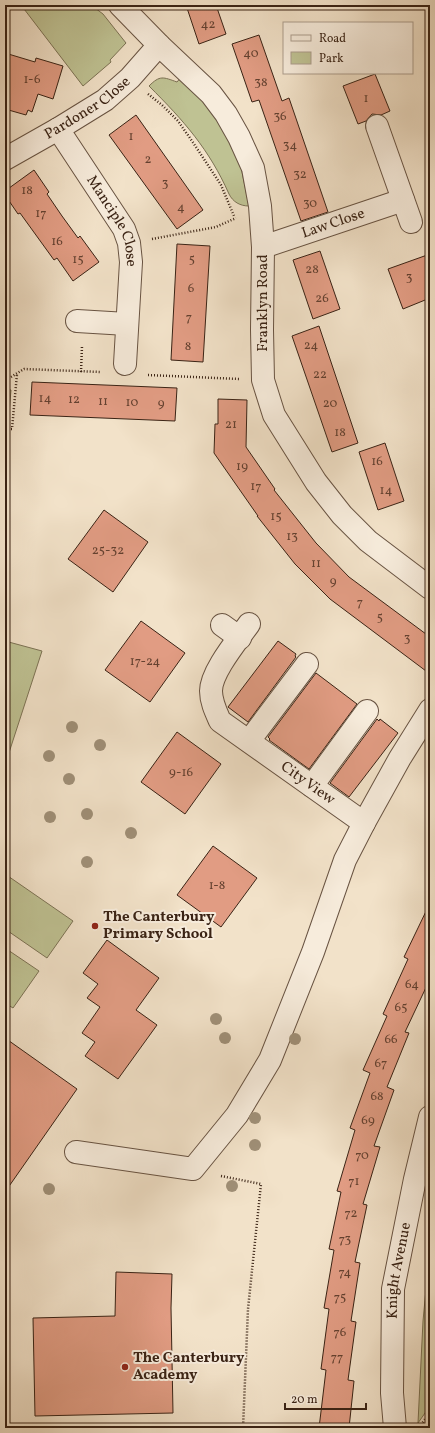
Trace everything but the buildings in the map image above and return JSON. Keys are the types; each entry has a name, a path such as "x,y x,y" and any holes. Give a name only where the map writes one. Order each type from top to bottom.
{"street":[{"name":"Franklyn Road","path":"120,5 159,45 211,94 226,114 239,137 253,168 260,206 263,247 263,380 274,416 316,482 342,515 368,541 430,588"},
{"name":"Pardoner Close","path":"5,159 105,100 130,78 159,45"},
{"path":"377,126 411,222"},
{"name":"Manciple Close","path":"58,129 124,229 129,243 131,262 125,364"},
{"name":"Law Close","path":"263,247 403,200"},
{"path":"77,321 128,324"},
{"name":"City View","path":"222,625 244,631 217,671 213,682 211,692 214,707 220,721 364,823"},
{"path":"249,741 307,664"},
{"path":"76,1152 193,1170 237,1115 270,1060 313,952 345,860 400,758 430,710"},
{"path":"312,786 367,711"},
{"name":"Knight Avenue","path":"395,1428 392,1393 393,1289 423,1180 430,1117"}],"path":[{"path":"130,78 162,105 178,121 222,185 235,218"},
{"path":"129,243 216,227 235,218 261,218"},
{"path":"5,429 12,429 17,373"},
{"path":"193,1170 261,1184 248,1309 243,1428"},
{"path":"419,1428 430,1412"}],"green space":[{"path":"21,5 91,5 103,14 126,43 110,60 111,62 83,86"},
{"path":"182,76 217,116 241,167 249,206 240,204 233,199 213,163 195,136 149,86 156,80 162,78 177,82"},
{"path":"5,389 11,390 8,425 5,424"},
{"path":"5,641 42,651 5,765"},
{"path":"5,874 73,921 47,958 5,929"},
{"path":"5,948 39,971 13,1008 5,1003"},
{"path":"430,1247 430,1406 418,1423 423,1321"}],"place":[{"name":"The Canterbury Primary School","path":"95,926"},
{"name":"The Canterbury Academy","path":"125,1367"}]}
